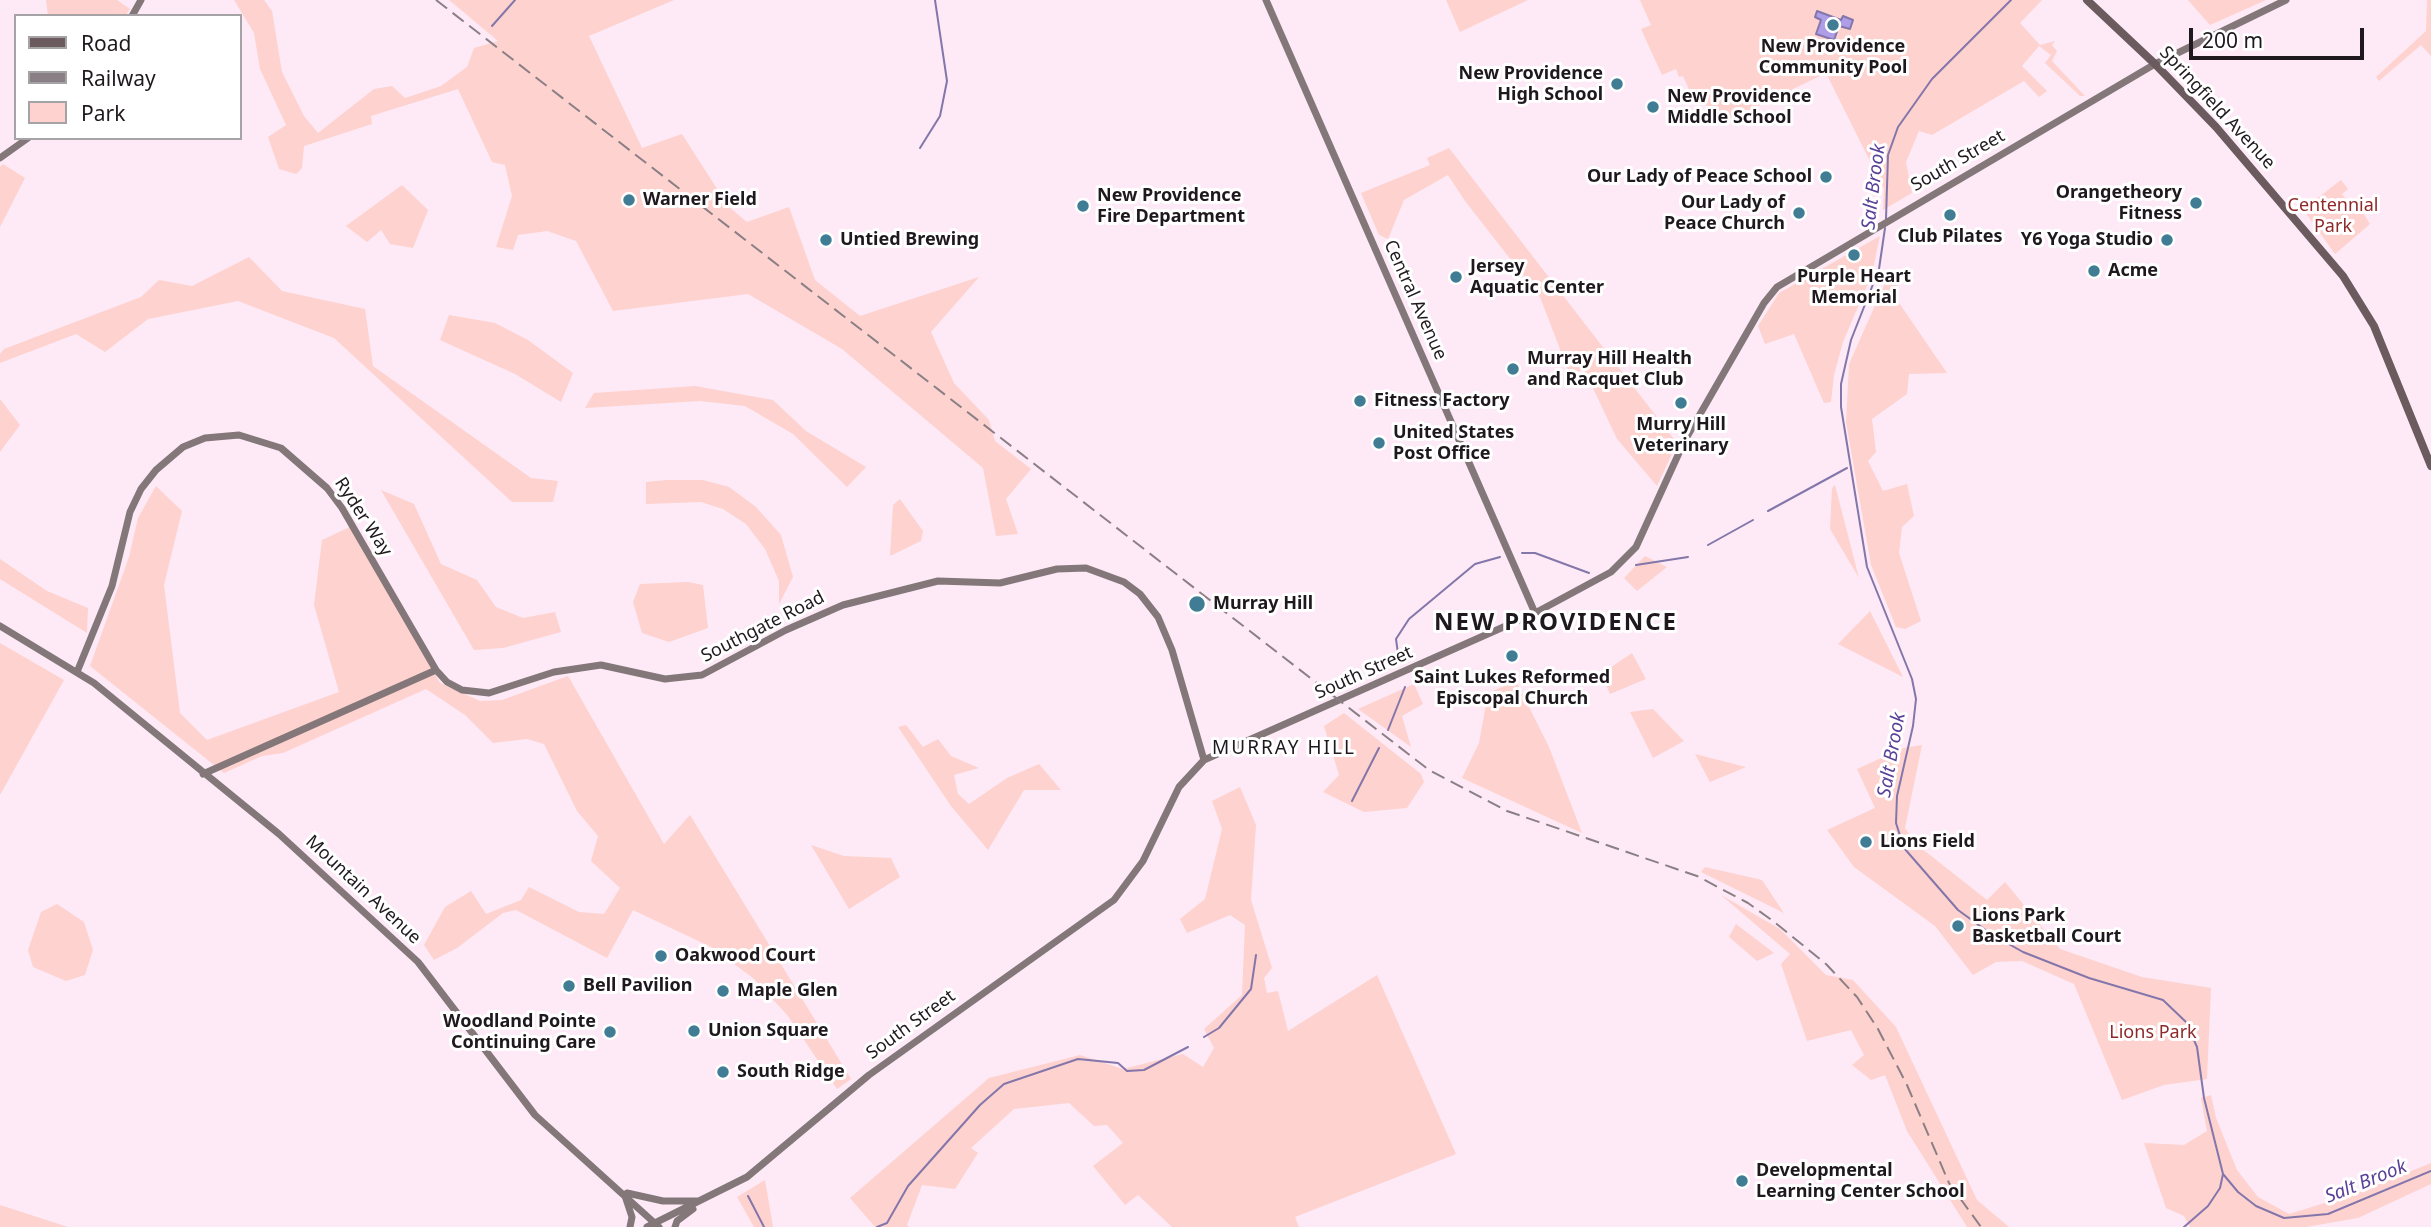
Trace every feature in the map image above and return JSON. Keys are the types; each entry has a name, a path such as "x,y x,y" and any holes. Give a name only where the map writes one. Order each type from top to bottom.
{"main road":[{"name":"Springfield Avenue","path":"2087,0 2155,64 2292,213 2349,285 2379,337 2431,466"}],"street":[{"name":"Central Avenue","path":"1266,0 1535,613"},
{"name":"South Street","path":"647,1227 657,1225 705,1200 760,1168 810,1122 869,1075 1114,900 1143,861 1179,787 1204,760 1535,613 1611,572 1636,547 1684,442 1772,292 1896,215 2155,64 2286,0"},
{"path":"0,158 26,140"},
{"name":"Ryder Way","path":"77,672 108,595 130,512 141,489 156,470 183,447 205,438 228,435 259,438 281,448 327,488 342,508 436,670"},
{"name":"Southgate Road","path":"436,670 457,688 478,694 495,692 554,672 601,666 665,679 681,679 714,670 766,640 843,605 938,581 1000,583 1057,569 1086,568 1106,573 1132,587 1158,617 1172,650 1204,760"},
{"name":"Mountain Avenue","path":"0,626 77,672 279,834 418,962 535,1115 624,1192 657,1225"},
{"path":"203,774 436,670"},
{"path":"624,1192 663,1202 705,1200"},
{"path":"624,1192 632,1217 629,1227"},
{"path":"675,1227 677,1221 705,1200"}],"green space":[{"path":"46,0 117,0 130,9 126,14 48,14"},
{"path":"234,0 264,0 272,11 282,72 304,116 318,133 374,89 392,86 405,98 441,86 467,67 474,48 498,41 449,0 674,0 589,36 642,148 682,134 728,206 747,222 789,207 815,280 860,316 979,277 931,332 954,383 989,420 995,441 1031,469 1006,499 1018,534 996,536 983,468 842,349 748,294 613,311 576,241 547,231 518,235 513,250 496,247 512,196 505,165 492,162 458,89 371,116 372,124 304,146 302,168 296,174 279,169 268,137 286,125 260,69 254,33"},
{"path":"1446,0 1528,0 1460,32"},
{"path":"1640,0 2042,0 2020,23 2040,45 2055,41 2052,45 2057,51 2052,61 2085,96 2080,96 2045,63 2051,55 2039,46 2022,66 2047,91 2039,97 2024,81 1932,135 1919,131 1906,162 1912,193 1883,210 1884,189 1826,73 1717,126 1698,91 1691,94 1683,76 1679,77 1676,69 1662,75 1641,29 1651,25"},
{"path":"2188,0 2266,0 2210,25"},
{"path":"2427,0 2431,0 2431,56 2421,45 2379,81 2376,77 2426,31"},
{"path":"1449,148 1677,443 1657,486 1617,439 1584,369 1570,375 1540,297 1448,175 1404,200 1388,239 1379,235 1361,193 1430,165 1427,158"},
{"path":"3,164 25,178 0,227 0,167"},
{"name":"Centennial Park","path":"2341,180 2348,189 2342,194 2355,211 2360,208 2370,224 2335,254 2303,209"},
{"path":"402,185 428,210 413,248 390,244 381,230 367,242 346,226"},
{"path":"1880,236 1872,274 1843,342 1834,375 1831,402 1824,403 1794,334 1765,344 1758,326 1779,293"},
{"path":"249,257 282,291 365,309 373,366 531,478 558,481 553,502 512,502 334,338 238,301 148,319 105,352 76,334 0,363 0,354 4,349 141,297 159,280 192,286"},
{"path":"1885,283 1898,283 1895,297 1947,373 1909,374 1907,394 1872,419 1876,452 1868,461 1883,491 1907,484 1914,516 1902,527 1899,553 1921,621 1905,629 1896,627 1871,565 1846,422 1849,364"},
{"path":"449,315 495,323 528,340 573,373 561,402 515,374 440,340"},
{"path":"695,386 773,400 806,431 866,467 847,487 793,434 745,406 700,401 585,408 594,393"},
{"path":"0,399 20,425 0,452"},
{"path":"703,480 729,487 756,507 781,535 793,577 779,604 779,581 765,549 746,524 723,509 701,502 646,504 646,482"},
{"path":"1835,485 1859,578 1830,529 1832,488"},
{"path":"156,486 182,511 164,585 180,713 207,740 339,692 314,605 322,540 352,526 440,683 480,701 502,700 568,676 664,844 690,815 851,1079 837,1089 788,1016 753,978 711,947 633,910 607,958 516,910 503,913 457,948 434,960 424,945 445,907 471,891 486,914 521,900 529,887 579,912 604,914 620,888 591,861 598,836 577,811 544,744 527,739 493,743 465,715 426,689 283,753 262,756 224,773 90,666 129,557 138,518"},
{"path":"381,490 414,504 441,564 477,580 496,607 523,618 555,612 561,632 503,648 474,650"},
{"path":"900,499 923,531 921,541 890,556 893,505"},
{"path":"1645,556 1667,567 1637,591 1624,578"},
{"path":"0,559 47,591 88,608 87,633 0,579"},
{"path":"688,582 703,585 708,628 669,642 642,633 633,602 640,584"},
{"path":"1870,611 1903,677 1838,644"},
{"path":"0,643 64,680 0,795"},
{"path":"1632,653 1646,679 1610,694 1601,674"},
{"path":"1516,681 1549,747 1582,833 1462,778 1479,743 1488,693"},
{"path":"1414,684 1423,704 1402,716 1411,747 1358,709"},
{"path":"1653,709 1684,741 1653,758 1630,712"},
{"path":"1344,713 1421,774 1424,782 1407,808 1364,812 1323,792 1339,775 1324,726"},
{"path":"906,725 923,747 938,739 951,756 979,768 954,775 958,794 969,804 1007,778 1039,764 1061,790 1024,790 988,850 951,806 898,727"},
{"name":"Lions Park","path":"1922,745 1905,828 1916,844 1987,900 2005,882 2060,949 2142,977 2211,988 2207,1079 2164,1085 2122,1100 2074,984 2022,961 1996,962 1973,975 1935,926 1854,867 1827,830 1875,808 1857,769 1903,748"},
{"path":"1695,754 1746,767 1710,782"},
{"path":"1240,787 1256,825 1251,900 1272,968 1264,978 1267,993 1278,991 1288,1031 1377,975 1456,1154 1295,1217 1299,1227 1172,1227 1138,1195 1125,1205 1093,1166 1123,1143 1107,1125 1094,1126 1069,1103 1014,1109 971,1148 978,1153 955,1189 922,1185 907,1225 909,1227 875,1227 850,1198 989,1078 1080,1055 1123,1069 1183,1054 1203,1067 1214,1048 1204,1029 1242,995 1245,925 1230,915 1187,933 1180,919 1205,899 1222,829 1212,801"},
{"path":"811,845 844,856 891,858 900,877 849,909"},
{"path":"1705,867 1762,880 1784,913 1701,872"},
{"path":"1721,895 1780,929 1826,975 1853,980 1896,1027 1977,1200 2009,1227 1967,1227 1907,1131 1885,1075 1871,1080 1852,1065 1864,1055 1851,1030 1807,1041 1781,964 1790,954"},
{"path":"57,904 84,922 93,950 85,975 66,981 33,967 28,950 41,912"},
{"path":"1736,924 1774,953 1757,961 1729,937"},
{"path":"2211,1095 2216,1118 2237,1170 2258,1197 2289,1214 2357,1193 2431,1163 2431,1184 2358,1218 2306,1227 2190,1227 2184,1216 2166,1208 2144,1143 2184,1145 2207,1131 2201,1098"},
{"path":"765,1180 773,1227 754,1227 737,1197"},
{"path":"0,1205 68,1227 0,1227"}],"shaded area":[{"path":"1817,11 1841,20 1843,16 1853,20 1850,29 1839,26 1834,40 1816,34 1821,20 1815,17"}],"waterway":[{"path":"492,26 515,0"},
{"path":"920,148 940,116 947,81 935,0"},
{"name":"Salt Brook","path":"1886,219 1888,155 1898,127 1932,79 2011,0"},
{"name":"Salt Brook","path":"1885,228 1879,269 1851,340 1841,384 1841,407 1867,567 1912,679 1916,699 1913,726 1897,796 1896,823 1904,848 1958,910 1991,934 2023,952 2089,978 2163,1000 2186,1022 2197,1047 2204,1098 2223,1174 2238,1192 2256,1206 2284,1218 2328,1214 2431,1171"},
{"path":"1768,511 1847,468"},
{"path":"1708,545 1753,520"},
{"path":"1522,553 1535,553 1589,573"},
{"path":"1399,661 1396,639 1409,619 1475,564 1500,557"},
{"path":"1636,565 1688,557"},
{"path":"1388,730 1405,687"},
{"path":"1352,801 1379,748"},
{"path":"1204,1037 1219,1028 1251,989 1256,955"},
{"path":"877,1227 887,1223 908,1186 980,1105 1004,1084 1078,1059 1118,1063 1127,1071 1144,1070 1188,1047"},
{"path":"2184,1227 2208,1206 2220,1188 2223,1174"},
{"path":"748,1196 764,1227"}],"railway":[{"path":"436,0 1429,770 1507,811 1697,876 1748,903 1773,921 1826,964 1857,997 1878,1029 1907,1085 1949,1183 1981,1227"}],"place":[{"name":"New Providence Community Pool","path":"1833,25"},
{"name":"New Providence High School","path":"1617,84"},
{"name":"New Providence Middle School","path":"1653,107"},
{"name":"Our Lady of Peace School","path":"1826,177"},
{"name":"Warner Field","path":"629,200"},
{"name":"Orangetheory Fitness","path":"2196,203"},
{"name":"New Providence Fire Department","path":"1083,206"},
{"name":"Our Lady of Peace Church","path":"1799,213"},
{"name":"Club Pilates","path":"1950,215"},
{"name":"Untied Brewing","path":"826,240"},
{"name":"Y6 Yoga Studio","path":"2167,240"},
{"name":"Purple Heart Memorial","path":"1854,255"},
{"name":"Acme","path":"2094,271"},
{"name":"Jersey Aquatic Center","path":"1456,277"},
{"name":"Murray Hill Health and Racquet Club","path":"1513,369"},
{"name":"Fitness Factory","path":"1360,401"},
{"name":"Murry Hill Veterinary","path":"1681,403"},
{"name":"United States Post Office","path":"1379,443"},
{"name":"Murray Hill","path":"1197,604"},
{"name":"Saint Lukes Reformed Episcopal Church","path":"1512,656"},
{"name":"Lions Field","path":"1866,842"},
{"name":"Lions Park Basketball Court","path":"1958,926"},
{"name":"Oakwood Court","path":"661,956"},
{"name":"Bell Pavilion","path":"569,986"},
{"name":"Maple Glen","path":"723,991"},
{"name":"Union Square","path":"694,1031"},
{"name":"Woodland Pointe Continuing Care","path":"610,1032"},
{"name":"South Ridge","path":"723,1072"},
{"name":"Developmental Learning Center School","path":"1742,1181"}],"district":[{"name":"NEW PROVIDENCE","path":"1556,623"},
{"name":"MURRAY HILL","path":"1284,749"}]}
